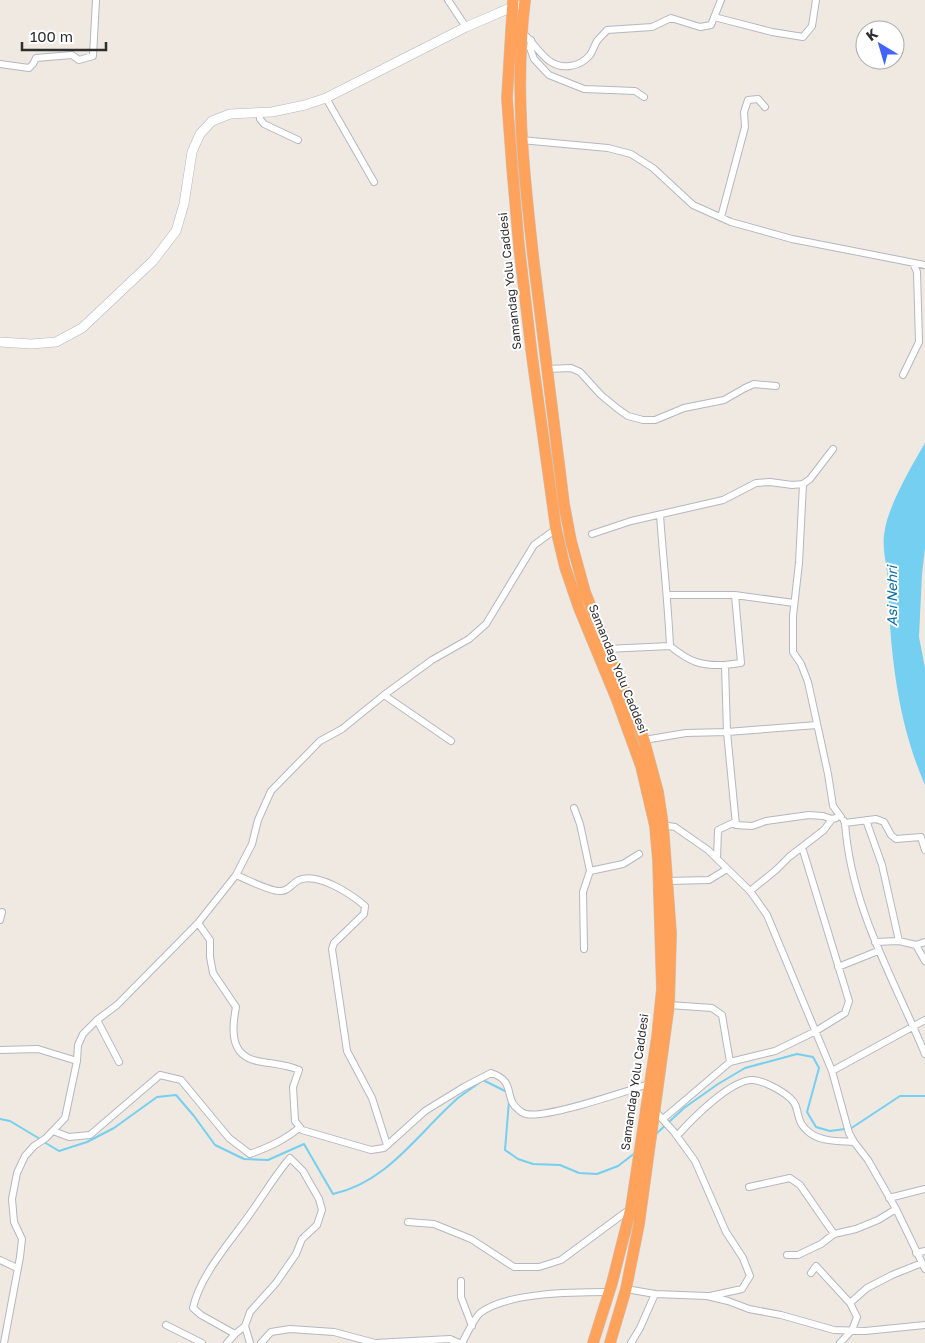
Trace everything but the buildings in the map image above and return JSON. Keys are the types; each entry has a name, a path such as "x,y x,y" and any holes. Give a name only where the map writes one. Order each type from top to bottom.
{"highway":[{"name":"Samandağ Yolu Caddesi","path":"525,2 522,32 520,112 525,194 564,504 571,541 585,592 606,649 644,740 658,792 662,989 657,1037 631,1208 609,1292 593,1343"},
{"name":"Samandağ Yolu Caddesi","path":"512,3 508,98 512,166 532,356 556,529 565,566 579,608 617,700 641,766 659,825 667,881 671,933 669,1005 661,1117 652,1127 639,1224 626,1289 610,1343"}],"street":[{"path":"0,64 29,68 36,58 72,55 79,60 93,56 96,0"},
{"path":"448,0 466,27"},
{"path":"522,32 550,62 557,66 574,66 589,56 607,30 652,27 671,18 700,27 711,25 721,0"},
{"path":"714,17 803,38 812,26 816,0"},
{"path":"0,342 31,344 56,342 82,328 153,261 176,231 184,204 192,152 200,134 212,121 230,114 305,106 326,98 512,3 525,2"},
{"path":"531,40 530,48 534,59 549,75 584,88 635,91 644,97"},
{"path":"326,98 374,182"},
{"path":"721,217 746,127 744,112 748,100 758,99 765,107"},
{"path":"260,112 260,119 264,124 298,140"},
{"path":"521,140 608,148 631,154 652,168 693,205 731,222 792,240 925,265"},
{"path":"903,375 919,342 918,272 913,263"},
{"path":"547,369 571,368 580,372 601,395 618,409 628,416 643,420 655,420 684,408 724,400 754,384 776,386"},
{"path":"592,534 631,521 723,500 756,483 803,484 833,449"},
{"path":"803,484 799,563 794,602 793,652 801,664 808,682 833,806 845,823 847,848 863,912 878,951 925,1054"},
{"path":"660,515 670,646"},
{"path":"4,1343 22,1239 14,1222 12,1200 17,1173 25,1156 34,1146 46,1138 64,1118 77,1061 78,1045 83,1034 96,1020 117,1005 198,923 236,875 252,844 258,820 271,791 320,741 342,729 432,660 469,639 486,624 534,545 556,529"},
{"path":"667,595 735,595 794,602"},
{"path":"606,649 670,646 693,662 707,666 741,663 735,595"},
{"path":"725,665 727,732 736,826 752,826 766,821 809,815 832,819 840,817"},
{"path":"384,696 452,741"},
{"path":"644,740 686,733 727,732 817,725"},
{"path":"574,808 580,824 590,871 583,892 584,949"},
{"path":"750,891 824,830 832,819"},
{"path":"845,823 876,819 884,822 891,835 896,839 920,836 925,850"},
{"path":"866,820 882,865 899,941"},
{"path":"717,859 718,830 735,822"},
{"path":"659,825 675,827 708,850 750,891 767,915 832,1071 849,1132 868,1160 896,1209 923,1266 892,1275 867,1288 850,1303"},
{"path":"706,1296 742,1289 750,1276 743,1258 726,1232 695,1161 661,1117 730,1062 775,1051 816,1031 845,1013 848,1001 802,847"},
{"path":"590,871 623,864 639,854"},
{"path":"667,881 709,880 727,869"},
{"path":"236,875 279,892 304,879 324,881 332,884 365,906 364,914 334,943 332,949 347,1051 372,1098 388,1145"},
{"path":"198,923 210,940 210,958 213,973 236,1007 232,1026 235,1045 254,1061 288,1065 299,1070 292,1087 295,1121 302,1130 371,1150 384,1148 426,1111 464,1087 491,1074 500,1076 509,1088 512,1103 525,1114 545,1114 649,1084"},
{"path":"875,942 899,941 916,945 925,942"},
{"path":"916,945 925,960"},
{"path":"838,967 878,951"},
{"path":"669,1005 712,1008 722,1015 730,1062"},
{"path":"96,1020 119,1062"},
{"path":"832,1071 925,1020"},
{"path":"0,1050 38,1049 77,1061"},
{"path":"53,1131 69,1137 90,1135 160,1075 181,1080 229,1138 250,1154 287,1138 300,1127"},
{"path":"677,1136 720,1095 741,1082 752,1080 767,1084 790,1098 796,1105 799,1122 810,1133 822,1139 854,1142"},
{"path":"227,1343 245,1326 250,1312 276,1283 296,1254 302,1239 317,1225 322,1210 318,1199 303,1171 290,1158 228,1241 196,1294 193,1308 201,1315 235,1334"},
{"path":"749,1187 790,1178 800,1185 834,1234"},
{"path":"889,1198 925,1188"},
{"path":"408,1222 434,1224 471,1238 514,1267 539,1267 561,1260 631,1208"},
{"path":"787,1255 798,1256 834,1234 856,1229 878,1220 896,1209"},
{"path":"916,1252 925,1251"},
{"path":"0,1260 17,1268"},
{"path":"811,1273 816,1266 850,1303 857,1317 852,1330 840,1343"},
{"path":"461,1281 460,1297 472,1326"},
{"path":"626,1289 655,1294 706,1296 728,1301 749,1309 781,1314 834,1330 865,1331 925,1325"},
{"path":"261,1343 271,1332 290,1329 334,1332 375,1343 450,1339 461,1343 479,1314 493,1306 516,1299 555,1294 609,1292"},
{"path":"631,1343 655,1294"},
{"path":"166,1325 202,1343"},
{"path":"245,1326 250,1343"}],"water":[{"name":"Asi Nehri","path":"925,443 925,548 919,637 925,668 925,785 915,761 908,736 897,685 893,660 884,542 887,519 891,509"}],"waterway":[{"path":"655,1135 684,1108 745,1068 797,1054 813,1057 819,1068 807,1112 816,1127 830,1131 845,1129"},
{"path":"44,1142 59,1151 87,1142 114,1128 157,1097 176,1095 215,1145 244,1159 268,1160 304,1144 333,1194 353,1188 386,1168 458,1098 483,1080 507,1092"},
{"path":"850,1129 900,1096 925,1096"},
{"path":"509,1101 505,1150 518,1159 533,1164 560,1165 579,1173 597,1174 618,1166 635,1153"},
{"path":"0,1119 10,1121 40,1139"}]}
